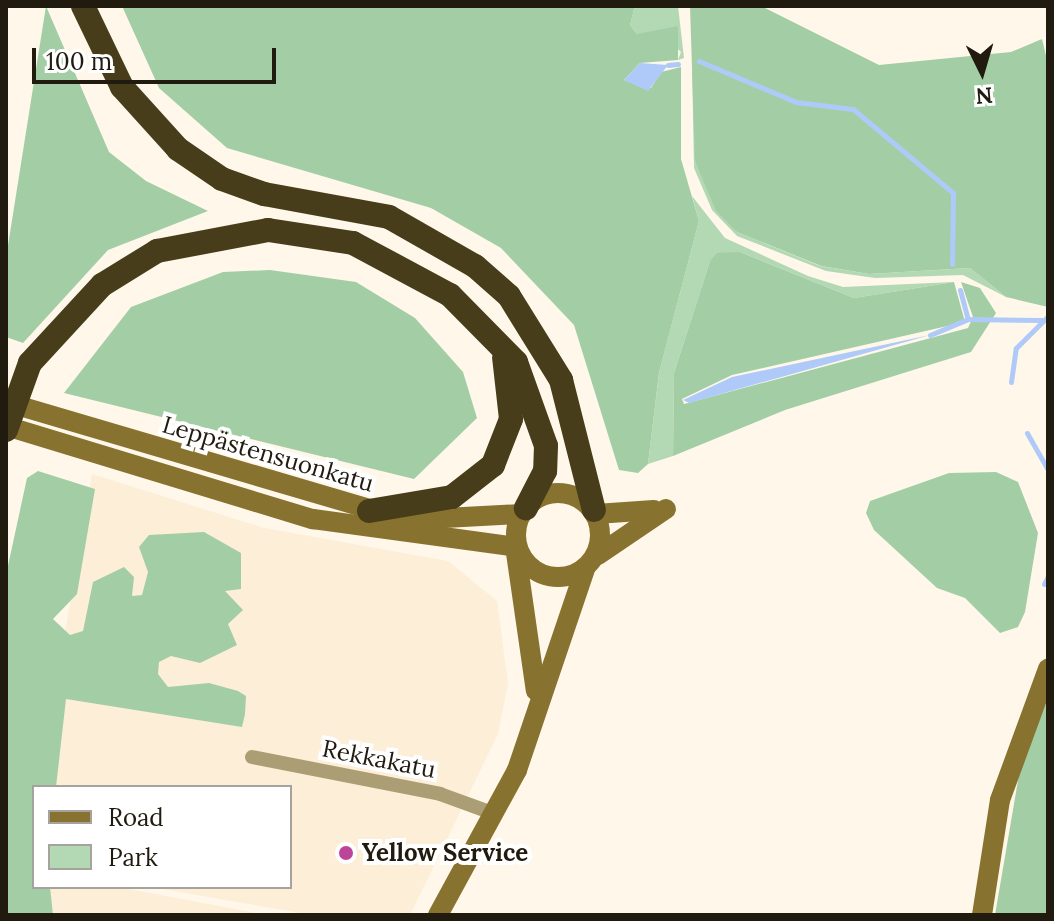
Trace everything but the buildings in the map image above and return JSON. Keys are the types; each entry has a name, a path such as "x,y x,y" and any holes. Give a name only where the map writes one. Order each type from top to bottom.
{"highway":[{"path":"83,6 122,87 189,157 264,194 389,217 475,266 509,296 561,380 595,512"},
{"path":"6,428 30,363 127,267 194,239 268,230 353,243 407,268 450,295 500,343 528,383 546,446 545,471 523,511"},
{"path":"369,511 452,497 493,465 511,419 500,343"}],"main road":[{"name":"Leppästensuonkatu","path":"6,402 369,511 452,521 523,511"},
{"name":"Leppästensuonkatu","path":"6,428 313,519 514,549"},
{"path":"514,549 555,575 592,562 666,509 595,512 554,495 523,511 514,549 537,703"},
{"path":"438,915 495,814 603,530 595,512"},
{"path":"982,915 1000,800 1048,669"}],"street":[{"name":"Rekkakatu","path":"252,757 440,794 495,814"}],"shaded area":[{"path":"92,474 264,528 448,561 497,601 508,684 498,734 410,915 312,915 162,889 292,889 292,785 49,785 49,726"},
{"path":"46,889 129,889 266,915 48,915"}],"green space":[{"path":"46,6 109,152 146,181 208,211 108,250 23,343 6,337 6,258"},
{"path":"122,6 635,6 630,25 637,34 678,26 678,60 640,63 624,80 651,88 661,72 681,67 681,159 699,221 659,373 648,464 638,473 619,470 574,325 501,248 431,208 227,148 159,88"},
{"path":"635,6 678,6 684,58 678,60 681,52 660,33 637,34 630,25"},
{"path":"690,6 761,6 879,65 1011,52 1042,39 1048,64 1048,307 1006,297 970,268 869,274 821,266 737,232 716,211 695,161"},
{"path":"692,63 696,63 695,161 737,232 820,266 869,274 970,268 1006,297 963,275 875,278 826,271 737,236 712,210 694,168"},
{"path":"692,196 725,238 808,276 843,287 954,282 854,298 740,252 710,261 674,373 673,456 648,464 659,373 699,221"},
{"path":"740,252 854,298 954,282 965,322 732,375 682,399 684,404 968,328 973,317 961,282 980,288 996,313 971,352 785,410 673,456 674,373 710,261 717,253"},
{"path":"270,270 356,282 415,318 463,372 477,418 414,479 64,393 131,307 223,272"},
{"path":"38,471 95,489 77,594 53,619 70,635 83,631 93,582 124,567 134,577 132,596 142,595 148,572 139,547 149,535 204,532 241,553 241,589 225,591 243,610 228,624 237,645 200,663 171,656 159,662 158,674 168,687 209,683 246,696 242,727 66,699 56,785 32,785 32,889 50,889 53,915 6,915 6,575 27,478"},
{"path":"996,472 1018,482 1038,533 1025,612 1018,627 1000,633 965,598 937,588 874,530 866,513 870,501 949,473"},
{"path":"1048,699 1048,915 995,915 1021,763"}],"water":[{"path":"640,63 668,65 648,91 624,80"},
{"path":"930,335 689,403 683,400 732,377"}],"waterway":[{"path":"699,61 796,102 853,109 953,193 952,264"},
{"path":"668,65 678,64"},
{"path":"960,290 968,319 1042,320"},
{"path":"1011,382 1016,348 1048,316"},
{"path":"930,335 968,319"},
{"path":"1027,433 1048,470"},
{"path":"1044,584 1048,576"}],"place":[{"name":"Yellow Service","path":"346,853"}]}
